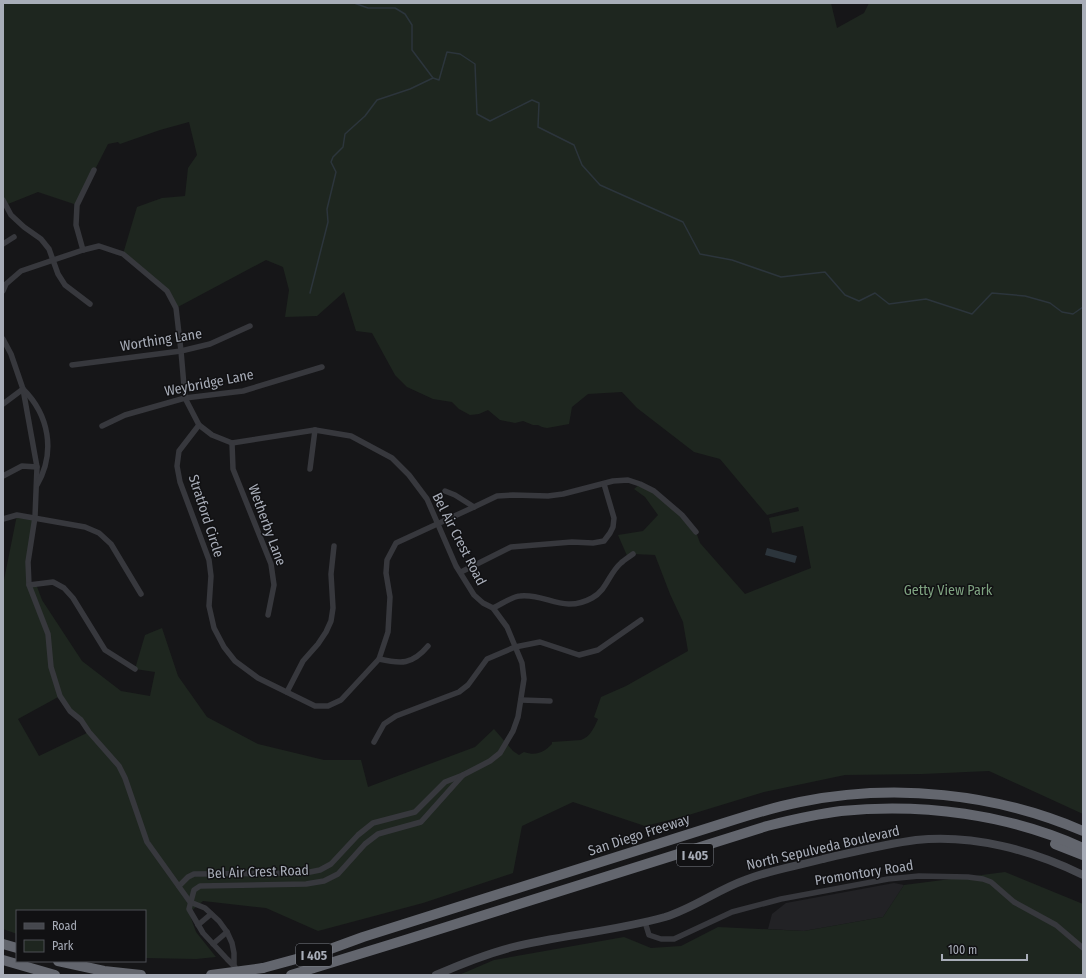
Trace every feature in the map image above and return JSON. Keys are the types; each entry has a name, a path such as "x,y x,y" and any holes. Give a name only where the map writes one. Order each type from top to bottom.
{"highway":[{"name":"San Diego Freeway","path":"210,975 263,968 322,952 363,937 746,816 776,807 824,797 875,792 899,792 962,797 1014,808 1063,823 1083,831"},
{"path":"363,937 375,942 756,823 788,814 821,808 868,802 896,802 978,809 1032,822 1083,842"},
{"path":"291,975 767,826 808,816 841,811 880,808 922,809 949,812 990,818 1019,825 1083,848"},
{"name":"I 405","path":"314,975 750,838 798,824 845,816 883,814 961,819 1017,831 1083,856"},
{"path":"3,944 16,948"},
{"path":"3,960 55,975"},
{"path":"63,962 104,971 141,975"},
{"path":"3,967 29,975"}],"main road":[{"name":"North Sepulveda Boulevard","path":"436,975 474,959 512,947 645,922 676,914 754,876 876,847 917,840 964,840 997,845 1040,858 1083,875"}],"street":[{"path":"83,250 76,225 77,205 94,170"},
{"path":"3,200 11,215 24,227 41,239 49,249 58,274 65,285 90,304"},
{"path":"3,244 14,237"},
{"path":"3,291 6,284 21,271 83,250 99,246 123,254 167,291 176,308 185,398 199,425 212,435 232,443"},
{"name":"Worthing Lane","path":"72,365 181,351 210,344 250,326"},
{"path":"3,339 11,354 24,389 37,467 35,517 28,562 29,585 48,634 51,667 60,696 70,711 80,720 119,766 125,778 147,842 190,902 205,908 219,920 227,932 232,943 234,965 238,975"},
{"name":"Weybridge Lane","path":"102,426 125,415 185,398 243,391 322,367"},
{"path":"3,404 24,389"},
{"path":"24,389 40,410 48,436 48,454 46,463 36,488"},
{"name":"Stratford Circle","path":"199,425 179,451 177,466 180,482 209,560 211,576 209,606 214,628 224,648 235,661 258,678 315,706 328,706 342,700 378,659 388,632 390,605 386,573 387,560 396,544 497,496 548,496 628,480 654,491 682,516 696,532"},
{"path":"310,469 315,430"},
{"name":"Bel Air Crest Road","path":"179,886 188,877 194,874 305,873 320,870 331,864 358,835 373,823 415,812 445,782 463,775 490,761 500,753 514,731 522,700 524,679 522,663 507,627 493,608 474,596 461,572 456,566 427,499 409,476 392,458 351,436 315,430 232,443"},
{"name":"Wetherby Lane","path":"232,443 233,469 271,564 274,585 268,615"},
{"path":"3,476 22,466 37,467"},
{"path":"461,572 511,547 572,542 598,543 604,541 613,527 614,518 604,484"},
{"path":"445,491 455,495 474,507"},
{"path":"3,519 17,514 85,527 99,532 111,544 141,594"},
{"path":"287,692 302,661 318,644 331,621 333,608 331,574 334,546"},
{"path":"493,608 519,596 529,596 564,605 579,603 593,598 604,588 620,563 634,554"},
{"path":"29,585 53,582 64,588 73,598 105,650 135,669"},
{"path":"374,742 384,724 396,716 459,692 468,685 487,660 515,647 540,642 579,655 598,650 641,620"},
{"path":"378,659 396,663 406,662 421,655 428,646"},
{"path":"522,700 550,701"},
{"name":"Bel Air Crest Road","path":"190,902 194,890 200,886 306,884 324,881 338,874 365,844 378,834 422,822 463,775"},
{"name":"Promontory Road","path":"645,922 649,935 661,939 674,939 732,912 781,898 906,877 968,877 991,882 1014,902 1056,925 1083,948"},
{"path":"190,902 189,909 198,925 226,959 234,965"},
{"path":"198,925 211,914"},
{"path":"213,944 227,932"}],"shaded area":[{"path":"767,548 797,556 795,563 765,555"},
{"path":"894,883 904,885 883,917 804,931 768,929 772,914 786,903"}],"green space":[{"name":"Getty View Park","path":"3,3 831,3 837,28 864,13 869,3 1083,3 1083,814 989,771 845,775 764,792 682,817 645,826 573,802 522,826 513,873 423,903 318,931 266,908 203,901 189,913 196,932 216,957 196,959 146,958 146,910 16,910 16,934 3,929 3,585 17,515 35,517 28,562 29,585 36,584 42,600 82,661 121,691 150,696 155,672 135,669 145,635 162,628 178,676 207,717 258,744 324,760 361,760 368,787 475,747 494,729 513,751 519,755 524,752 536,754 542,752 552,744 552,742 584,739 593,729 598,719 594,717 601,697 626,686 688,651 683,622 655,555 634,554 628,558 618,535 643,531 658,515 645,497 634,489 640,484 654,491 696,532 700,543 745,594 811,568 803,526 772,533 769,518 799,511 798,507 767,515 720,459 694,452 637,408 622,392 588,394 572,407 569,424 547,428 523,421 515,423 500,420 488,410 479,414 470,415 459,409 452,402 433,399 407,387 395,375 372,333 356,331 344,292 317,316 285,317 289,290 283,267 266,260 176,308 167,291 123,254 137,207 162,198 185,196 188,168 197,155 189,122 120,144 118,142 108,144 77,205 38,192 3,206","holes":["60,696 89,732 39,756 18,719"]},
{"path":"1005,872 1083,904 1083,975 459,975 494,960 624,937 651,948 681,946 718,927 804,931 883,917 904,885"}],"waterway":[{"path":"354,3 368,8 395,8 405,14 412,25 412,50 433,78 439,80 447,52 460,54 475,64 477,114 490,121 532,100 539,103 538,127 574,145 582,165 600,185 683,222 700,254 732,260 781,277 825,272 845,295 859,301 875,293 889,304 926,299 972,314 992,293 1025,296 1050,303 1062,312 1073,314 1083,307"},
{"path":"310,293 328,222 327,209 336,172 331,162 333,157 343,147 345,134 365,116 377,100 410,89 433,78"}]}
